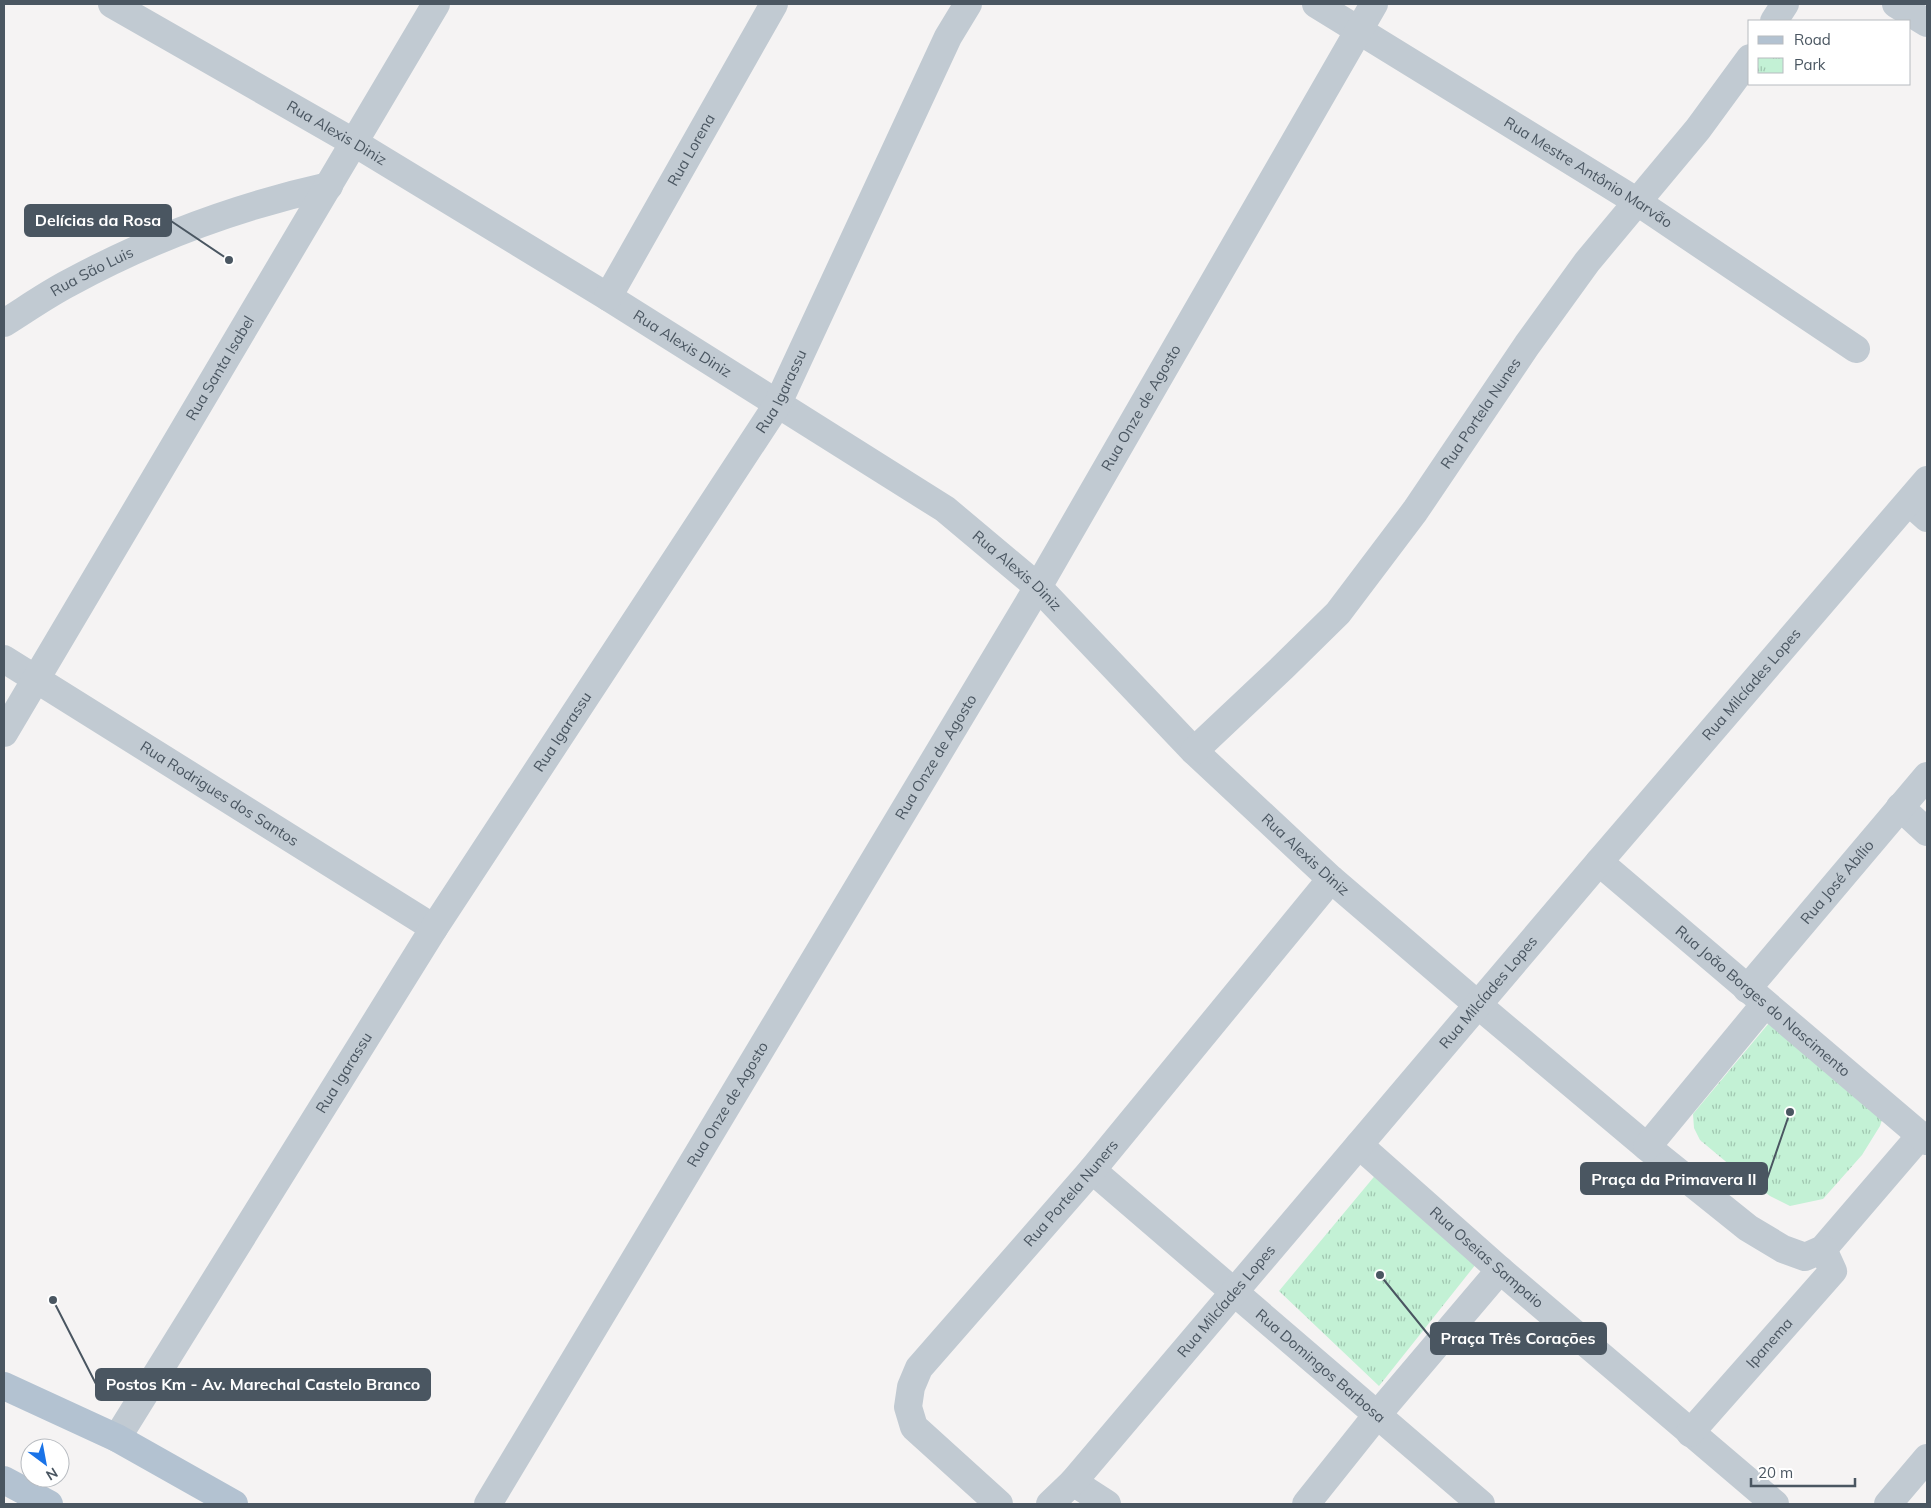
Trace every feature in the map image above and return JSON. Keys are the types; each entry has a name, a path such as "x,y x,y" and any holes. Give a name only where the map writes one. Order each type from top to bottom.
{"main road":[{"path":"4,1386 117,1438 234,1504"},
{"path":"4,1480 49,1504"}],"street":[{"name":"Rua Alexis Diniz","path":"112,4 353,142 608,297 945,509 1038,587 1194,751 1331,880 1478,1005 1647,1147 1748,1228 1783,1248 1805,1257 1823,1248"},
{"name":"Rua Santa Isabel","path":"4,733 436,4"},
{"name":"Rua Lorena","path":"608,297 774,4"},
{"name":"Rua Igarassu","path":"117,1438 434,928 777,405 948,37 968,4"},
{"name":"Rua Mestre Antônio Marvão","path":"1316,4 1636,201 1856,349"},
{"name":"Rua Onze de Agosto","path":"488,1504 1038,587 1374,4"},
{"path":"1775,20 1785,4"},
{"path":"1896,4 1927,24"},
{"name":"Rua Portela Nunes","path":"1194,751 1284,668 1338,613 1414,511 1565,292 1636,201 1698,128 1748,61"},
{"name":"Rua São Luis","path":"4,323 68,283 154,241 282,196 329,186"},
{"name":"Rua Milcíades Lopes","path":"1050,1504 1073,1482 1234,1294 1599,862 1918,510 1927,480"},
{"name":"Rua Rodrigues dos Santos","path":"4,659 434,928"},
{"name":"Rua José Abílio","path":"1647,1147 1756,997 1900,807 1927,776"},
{"path":"1900,807 1927,832"},
{"name":"Rua João Borges do Nascimento","path":"1599,862 1924,1138"},
{"name":"Rua Portela Nuners","path":"999,1504 914,1427 908,1406 911,1387 919,1368 1092,1170 1331,880"},
{"path":"1823,1248 1924,1138"},
{"name":"Rua Oseias Sampaio","path":"1359,1145 1500,1270 1775,1504"},
{"name":"Rua Domingos Barbosa","path":"1092,1170 1234,1294 1481,1504"},
{"name":"Ipanema","path":"1690,1433 1833,1271 1823,1248"},
{"path":"1306,1504 1376,1415 1500,1270"},
{"path":"1888,1504 1927,1458"},
{"path":"1073,1482 1107,1504"}],"green space":[{"path":"1774,1017 1885,1110 1880,1126 1862,1155 1823,1199 1790,1206 1770,1196 1743,1176 1700,1140 1694,1128 1693,1114"},
{"path":"1378,1172 1480,1259 1379,1386 1279,1291"}],"place":[{"name":"Delícias da Rosa","path":"229,260"},
{"name":"Praça da Primavera II","path":"1790,1112"},
{"name":"Praça Três Corações","path":"1380,1275"},
{"name":"Postos Km - Av. Marechal Castelo Branco","path":"53,1300"}]}
